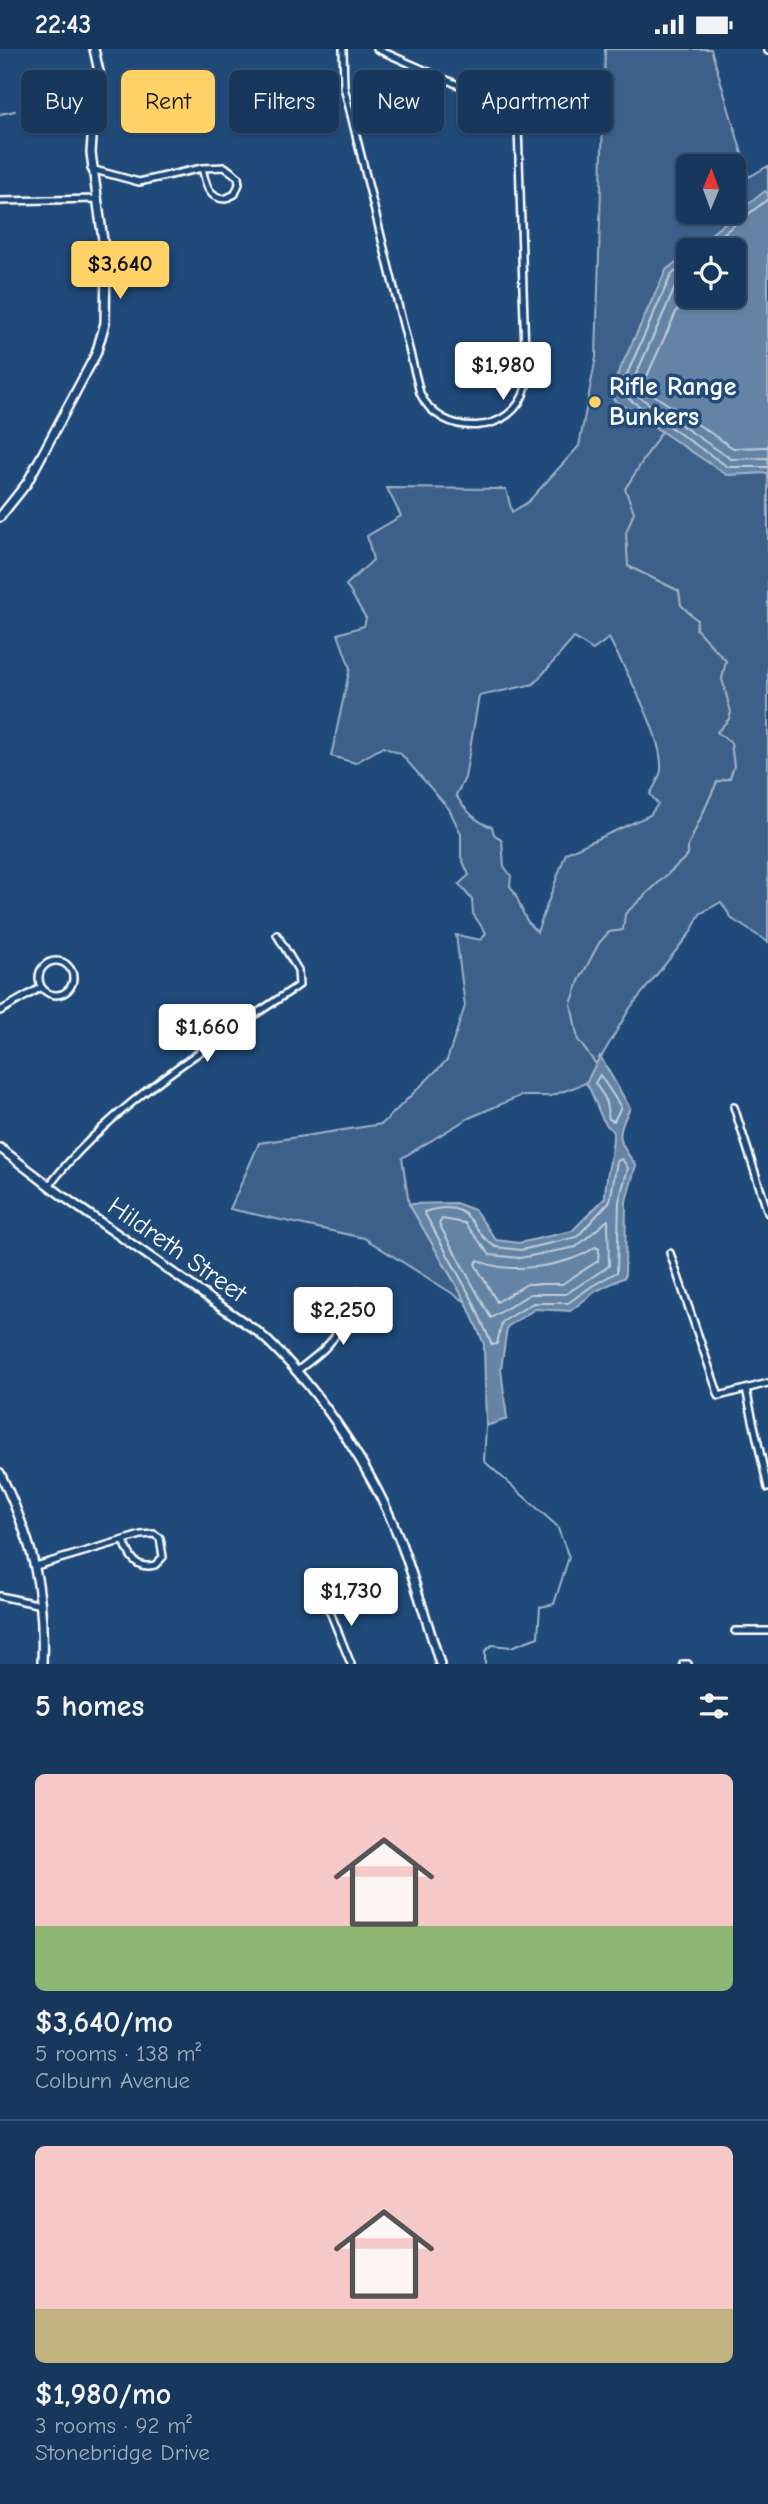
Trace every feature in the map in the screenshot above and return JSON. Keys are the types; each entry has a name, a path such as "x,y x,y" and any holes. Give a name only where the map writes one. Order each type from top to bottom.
{"street":[{"path":"0,517 27,484 96,354 105,323 106,262 92,169 93,124 102,85 94,49"},
{"path":"343,49 344,87 420,393 429,410 448,421 472,424 498,420 518,407 526,386 518,125 513,113 499,103 377,49"},
{"path":"92,169 139,181 202,168 221,167 233,171 239,181 237,191 225,199 214,197 208,190 202,168"},
{"path":"0,201 97,199"},
{"path":"49,1186 67,1163 159,1081 299,985 298,970 277,935"},
{"path":"59,961 71,969 73,978 68,992 54,995 40,988 41,973 49,963 59,961"},
{"path":"0,1011 40,988"},
{"path":"734,1107 744,1131 768,1213"},
{"name":"Hildreth Street","path":"0,1148 49,1186 258,1332 297,1371 348,1444 387,1511 406,1557 440,1664"},
{"path":"670,1253 719,1396 768,1384"},
{"path":"297,1371 336,1335 349,1297 359,1291"},
{"path":"746,1389 765,1462 768,1487"},
{"path":"0,1473 36,1566 43,1605 42,1664"},
{"path":"36,1566 124,1540 154,1534 163,1543 163,1557 155,1565 142,1566 132,1558 124,1540"},
{"path":"0,1596 43,1605"},
{"path":"326,1602 351,1664"},
{"path":"735,1631 768,1631"},
{"path":"682,1664 688,1664"}],"shaded area":[{"path":"605,49 711,49 742,154 676,154 676,224 746,224 746,167 749,177 768,166 768,942 732,919 721,902 700,914 691,932 630,1008 586,1083 551,1096 520,1096 469,1118 402,1158 409,1204 466,1302 364,1238 230,1209 259,1143 382,1124 447,1060 465,1006 456,935 481,940 486,933 473,914 472,900 459,884 469,875 461,857 461,834 449,809 401,754 383,747 355,763 331,756 350,668 338,634 364,626 366,618 346,585 373,560 367,536 401,516 387,488 506,489 512,512 528,502 579,446 596,357 603,133 613,133 613,70 604,70","holes":["574,638 593,650 609,638 633,685 650,721 660,755 659,778 650,794 658,804 650,815 566,853 537,932 527,921 510,886 511,876 504,866 502,841 494,834 492,827 471,815 456,795 465,778 479,696 534,684"]}],"water":[{"path":"765,191 768,194 768,473 727,475 614,400 610,391 666,270 676,262 676,308 746,308 746,238 706,238 724,224 746,224 746,206"},
{"path":"600,1056 630,1108 621,1132 622,1143 636,1165 626,1201 625,1277 596,1291 570,1311 535,1309 507,1327 501,1369 507,1419 486,1426 484,1344 466,1302 409,1204 456,1203 475,1210 496,1240 519,1243 572,1231 605,1198 613,1131 604,1121 586,1083"}],"waterway":[{"path":"0,114 15,111"},
{"path":"596,1064 578,1040 571,1004 579,981 599,943 609,932 623,930 625,914 688,855 688,846 717,782 730,778 734,766 731,743 717,732 729,719 731,712 722,679 726,661 696,629 697,620 681,605 679,591 628,566 626,533 634,512 625,489 662,431"},
{"path":"485,1664 485,1651 492,1645 511,1647 538,1637 540,1607 554,1604 569,1557 557,1526 484,1461 486,1427"}],"place":[{"name":"Rifle Range Bunkers","path":"595,402"}]}
